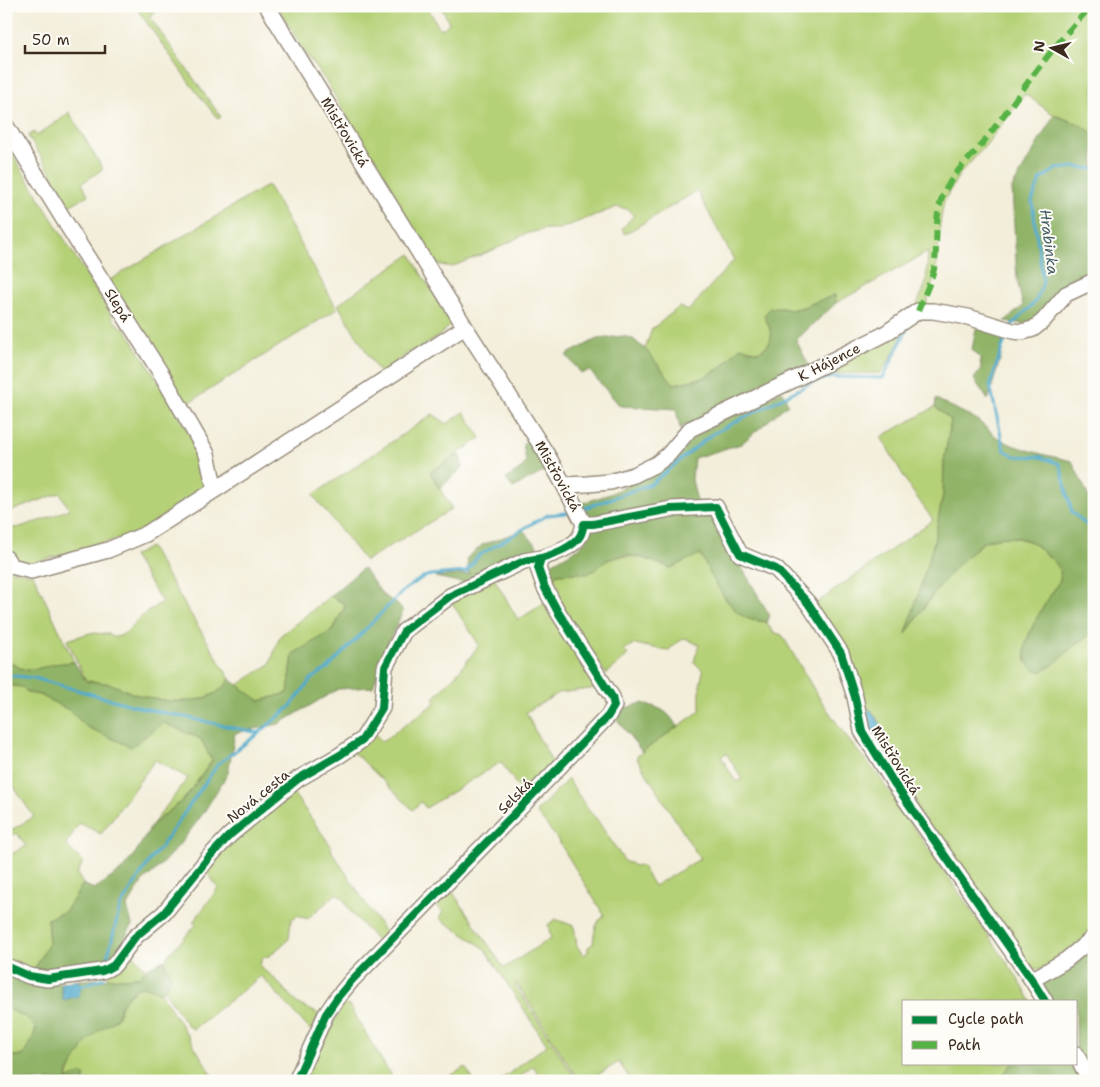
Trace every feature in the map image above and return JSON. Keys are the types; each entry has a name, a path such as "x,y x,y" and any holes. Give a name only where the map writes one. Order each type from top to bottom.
{"street":[{"name":"Mistřovická","path":"267,6 465,327 546,453 579,515 593,524 671,509 716,507 740,554 776,569 808,604 841,653 862,731 894,783 1032,980 1043,1000"},
{"name":"Slepá","path":"6,126 166,383 207,454 215,490"},
{"name":"K Hájence","path":"564,485 610,482 634,475 656,464 668,455 690,429 882,335 918,311 933,311 968,318 1022,332 1033,329 1043,321 1066,294 1094,281"},
{"path":"6,558 11,566 31,571 108,550 146,534 465,327"},
{"path":"540,558 555,554 569,546 580,536 579,515"},
{"name":"Nová cesta","path":"6,966 29,976 48,979 102,971 114,965 135,937 164,913 210,856 230,835 298,779 362,740 382,708 386,667 404,631 450,596 524,561 540,558"},
{"name":"Selská","path":"296,1081 326,1014 352,980 608,716 614,706 612,697 545,588 538,568 540,558"},
{"path":"1032,980 1066,960 1094,937"},
{"path":"1078,1058 1090,1081"}],"green space":[{"path":"135,6 162,6 149,16 221,117 218,119 191,85"},
{"path":"277,6 427,6 439,28 444,28 449,23 441,6 1094,6 1094,134 1079,124 1054,115 1025,94 986,145 959,175 944,201 936,271 926,305 916,307 926,283 928,252 836,303 835,295 800,308 790,310 782,308 764,316 771,336 764,348 758,352 740,347 722,367 703,378 674,384 645,349 652,329 679,307 688,311 734,260 697,191 625,234 622,229 634,215 627,209 617,207 559,229 546,229 525,234 498,248 451,267 434,263 423,248 328,84 307,56"},
{"path":"69,112 103,169 82,183 88,195 64,209 56,196 63,192 28,136 34,132 36,136"},
{"path":"1054,115 1079,124 1094,134 1094,274 1079,280 1051,299 1035,319 1023,324 1005,321 1023,306 1017,279 1012,188"},
{"path":"6,144 116,323 126,330 177,411 203,459 207,475 204,488 140,532 28,564 10,556 6,551 6,522 8,527 17,528 69,509 60,493 6,513"},
{"path":"268,185 337,309 184,406 108,281"},
{"path":"411,254 420,272 451,320 450,325 440,335 399,359 382,373 378,371 338,305"},
{"path":"835,295 836,303 796,340 809,366 680,428 676,409 620,406 589,370 582,374 566,355 597,339 623,336 633,339 645,349 674,384 703,378 722,367 740,347 758,352 768,344 771,332 764,316 770,308 790,310 800,308"},
{"path":"909,321 895,351 881,373 828,374 824,370"},
{"path":"976,328 1004,335 1001,356 988,400 974,379 981,369 980,358 972,350"},
{"path":"782,391 788,404 741,444 694,458 692,480 697,501 711,514 770,616 766,622 746,618 731,606 719,589 700,554 671,568 640,557 625,555 607,560 587,574 557,574 554,578 547,577 546,567 579,548 591,534 588,517 580,504 610,494 668,464 690,435"},
{"path":"936,399 976,419 998,438 1012,445 1072,461 1094,508 1094,632 1075,645 1052,666 1041,672 1033,669 1026,662 1026,643 1039,615 1060,580 1060,571 1052,560 1033,543 1022,538 995,538 980,545 945,580 906,634 934,542 943,494 944,462 951,420 935,407"},
{"path":"935,407 951,420 944,462 943,494 934,542 907,632 958,563 984,542 996,538 1010,537 1032,542 1059,566 1061,574 1060,580 1029,634 1025,651 1026,662 1075,645 1094,632 1094,935 1045,969 1031,969 895,779 862,718 815,604 933,520 911,489 881,437"},
{"path":"464,412 481,438 430,472 452,509 365,561 313,495 433,414 447,424"},
{"path":"528,440 547,470 513,488 506,479 521,469 526,462 523,444"},
{"path":"459,454 463,467 439,489 430,472"},
{"path":"523,530 537,546 534,553 464,583 435,577 469,574 467,558 482,545"},
{"path":"150,547 230,679 222,689 211,696 186,701 172,701 134,694 110,684 86,681 67,640 90,633 110,634 112,637 120,636 162,602 133,556"},
{"path":"700,553 726,600 752,620 766,622 773,632 782,635 816,693 847,738 877,774 1015,974 1030,1000 902,1000 902,1064 1012,1064 997,1081 631,1081 619,1062 591,1079 591,1081 579,1081 517,984 515,985 577,1081 529,1081 538,1073 533,1066 515,1081 499,1081 547,1045 484,948 439,918 443,912 435,904 450,888 504,968 551,938 548,925 555,919 574,926 577,946 583,955 588,952 588,947 593,944 597,924 604,915 556,837 536,812 568,779 625,862 634,866 641,865 654,886 700,859 636,757 700,711 700,686 703,671 694,662 699,645 685,638 668,651 635,644 623,650 628,654 606,674 558,601 553,584 556,574 587,574 606,561 623,556 639,557 671,568","holes":["726,753 742,779 736,782 721,757"]},
{"path":"363,568 383,595 397,604 403,611 387,645 373,687 338,689 279,724 235,733 228,773 202,815 180,844 142,882 127,907 132,925 118,951 109,961 99,965 57,972 33,972 49,943 47,919 66,911 83,884 94,889 121,871 136,852 152,825 185,798 212,761 201,739 164,723 131,747 87,727 69,710 40,695 28,693 22,687 6,685 6,660 27,670 53,664 74,662 86,681 110,684 134,694 172,701 186,701 211,696 222,689 230,679 260,701 288,693 293,654 333,630 346,605 330,596"},
{"path":"6,569 33,574 74,662 53,664 27,670 6,660"},
{"path":"494,578 518,620 546,602 598,688 559,693 526,712 554,765 524,796 501,762 426,808 421,802 413,810 352,752 375,734 382,742 435,703 434,698 460,670 479,645 450,600"},
{"path":"330,596 346,604 333,630 293,654 288,693 259,701 238,685 270,664 280,636"},
{"path":"6,685 22,687 28,693 40,695 69,710 87,727 164,723 201,739 212,761 185,798 152,825 188,778 155,760 101,834 79,823 66,845 83,862 77,874 83,884 66,911 47,919 49,943 33,972 6,962 6,857 26,846 17,833 6,838 6,833 34,817 6,775"},
{"path":"642,703 663,710 677,727 642,752 615,717 626,708"},
{"path":"291,790 331,846 332,852 386,934 379,943 350,911 343,898 336,894 307,919 298,915 291,920 289,939 269,956 262,958 260,965 298,1004 319,1014 311,1031 261,976 193,1029 187,1025 164,990 169,983 166,969 168,955 196,925 193,922 218,888 204,868"},
{"path":"1094,942 1094,1081 997,1081 1012,1064 1078,1064 1078,1000 1038,1000 1045,977"},
{"path":"134,955 146,970 138,977 108,979 107,973 122,966"},
{"path":"165,960 165,965 171,973 168,984 163,991 161,993 143,986 136,989 121,1005 118,1016 86,1043 68,1072 67,1080 84,1074 85,1078 81,1081 6,1081 6,1056 23,1056 36,1028 25,1017 6,1008 6,974 61,983 63,999 78,980 138,977 149,967"},
{"path":"143,986 161,993 216,1081 81,1081 85,1078 67,1081 74,1061 88,1041 98,1031 115,1020 124,1000 133,991"},
{"path":"343,1004 349,1005 394,1081 304,1081"},
{"path":"6,1008 25,1017 36,1028 23,1056 6,1056"},
{"path":"465,1067 474,1081 442,1081"}],"water":[{"path":"865,710 871,710 880,723 884,735 880,741 874,741 862,718"},
{"path":"78,980 81,986 79,996 63,1000 61,983"}],"waterway":[{"name":"Hrabinka","path":"1011,326 1036,301 1043,282 1032,201 1040,180 1056,169 1076,167 1094,169"},
{"path":"582,509 651,484 712,434 815,381 834,377 883,378 910,323"},
{"name":"Hrabinka","path":"1007,333 990,385 1004,450 1015,456 1041,457 1060,464 1072,512 1094,532"},
{"path":"6,675 34,678 142,708 259,733 291,706 312,678 327,669 403,591 423,577 466,572 478,556 533,523 548,515 574,512"},
{"path":"106,963 120,907 150,860 218,764 259,733"},
{"path":"81,986 104,978"}],"marked path":[{"path":"918,311 934,269 939,209 944,192 960,168 985,140 1049,54 1092,6"}],"cycle path":[{"path":"296,1081 326,1014 352,980 608,716 614,706 612,697 545,588 538,568 541,558 557,553 573,544 580,536 584,524 593,524 671,509 716,507 740,554 776,569 808,603 841,653 855,697 862,731 894,783 1044,1000"},
{"path":"6,966 29,976 48,979 102,971 114,965 135,937 164,913 210,856 230,835 298,779 362,740 382,708 385,667 404,631 450,596 524,561 541,558"}]}
